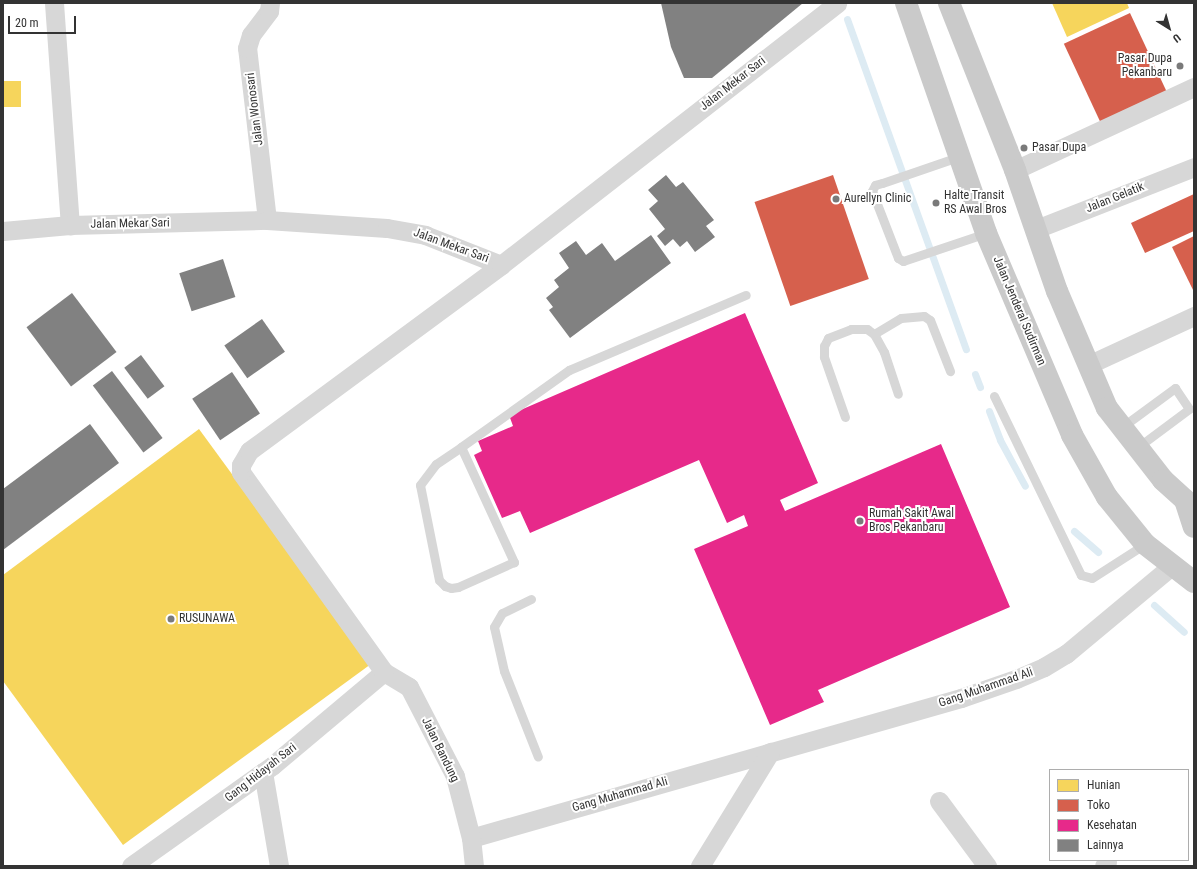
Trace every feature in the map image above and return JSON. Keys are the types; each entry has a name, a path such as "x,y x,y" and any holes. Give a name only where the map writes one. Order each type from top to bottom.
{"main road":[{"name":"Jalan Jenderal Sudirman","path":"906,3 958,158 986,232 1072,435 1107,497 1145,544 1194,582"},
{"path":"949,3 1015,170 1056,290 1090,364 1107,408 1163,480 1189,504 1194,527"}],"street":[{"path":"54,3 70,225"},
{"name":"Jalan Wonosari","path":"267,220 247,48 251,35 265,17 270,3"},
{"name":"Jalan Mekar Sari","path":"3,231 70,225 267,220 406,230 464,249 501,265 837,3"},
{"path":"1015,170 1194,87"},
{"name":"Jalan Gelatik","path":"1036,229 1194,167"},
{"path":"384,672 241,472 241,465 249,451 501,265"},
{"path":"1090,364 1194,316"},
{"name":"Gang Muhammad Ali","path":"470,838 961,698 1044,667 1066,654 1173,565"},
{"name":"Gang Hidayah Sari","path":"131,866 263,772 384,672"},
{"name":"Jalan Bandung","path":"384,672 409,687 455,776 470,838 474,866"},
{"path":"700,866 770,752"},
{"path":"263,772 279,866"},
{"path":"938,801 987,866"}],"lane":[{"path":"958,158 875,185 872,191 898,258 903,261 986,232"},
{"path":"461,447 514,562 458,588 451,588 445,586 439,580 420,485 436,464 569,370 746,295"},
{"path":"874,334 901,318 924,316 930,320 950,371"},
{"path":"845,417 824,357 824,346 828,338 851,328 867,329 874,334 884,352 898,394"},
{"path":"1122,427 1175,388 1189,408 1138,447"},
{"path":"994,396 1081,575 1092,578 1145,544"},
{"path":"531,599 502,613 494,627 504,671 538,757"}],"building: Hunian":[{"path":"1052,3 1127,3 1129,8 1067,37"},
{"path":"3,81 21,81 21,107 3,107"},
{"name":"RUSUNAWA","path":"199,429 371,664 123,845 3,681 3,575"}],"building: Toko":[{"path":"1130,13 1166,91 1100,122 1064,44"},
{"path":"833,175 869,279 790,306 755,202"},
{"path":"1194,194 1194,231 1145,253 1131,223"},
{"path":"1194,236 1194,292 1172,247"}],"building: Kesehatan":[{"name":"Rumah Sakit Awal Bros Pekanbaru","path":"745,313 818,483 780,500 785,511 941,444 1010,607 818,690 824,702 770,725 694,549 748,526 744,515 727,523 699,460 530,533 520,511 502,518 474,455 482,451 478,441 513,426 509,415"}],"building: Lainnya":[{"path":"661,3 803,3 712,78 684,78 671,47"},
{"path":"666,175 676,187 683,182 714,220 706,226 715,237 695,252 687,241 680,247 673,239 665,246 657,236 665,229 649,209 658,201 648,190"},
{"path":"651,235 671,263 570,338 549,310 553,307 546,298 559,287 554,280 569,268 559,253 576,241 586,255 602,243 615,261"},
{"path":"223,259 235,297 192,311 179,273"},
{"path":"72,293 117,352 71,386 26,327"},
{"path":"262,319 285,352 247,378 224,345"},
{"path":"141,355 164,386 148,399 124,368"},
{"path":"112,371 163,438 143,453 93,385"},
{"path":"232,372 260,413 220,440 192,399"},
{"path":"90,424 119,463 3,550 3,489"}],"waterway":[{"path":"847,19 966,349"},
{"path":"975,374 980,387"},
{"path":"989,411 1000,440 1025,486"},
{"path":"1074,531 1098,552"},
{"path":"1154,605 1184,632"}],"place":[{"name":"Pasar Dupa Pekanbaru","path":"1180,66"},
{"name":"Pasar Dupa","path":"1024,148"},
{"name":"Aurellyn Clinic","path":"836,199"},
{"name":"Halte Transit RS Awal Bros","path":"936,203"},
{"name":"Rumah Sakit Awal Bros Pekanbaru","path":"860,521"},
{"name":"RUSUNAWA","path":"171,619"}]}
